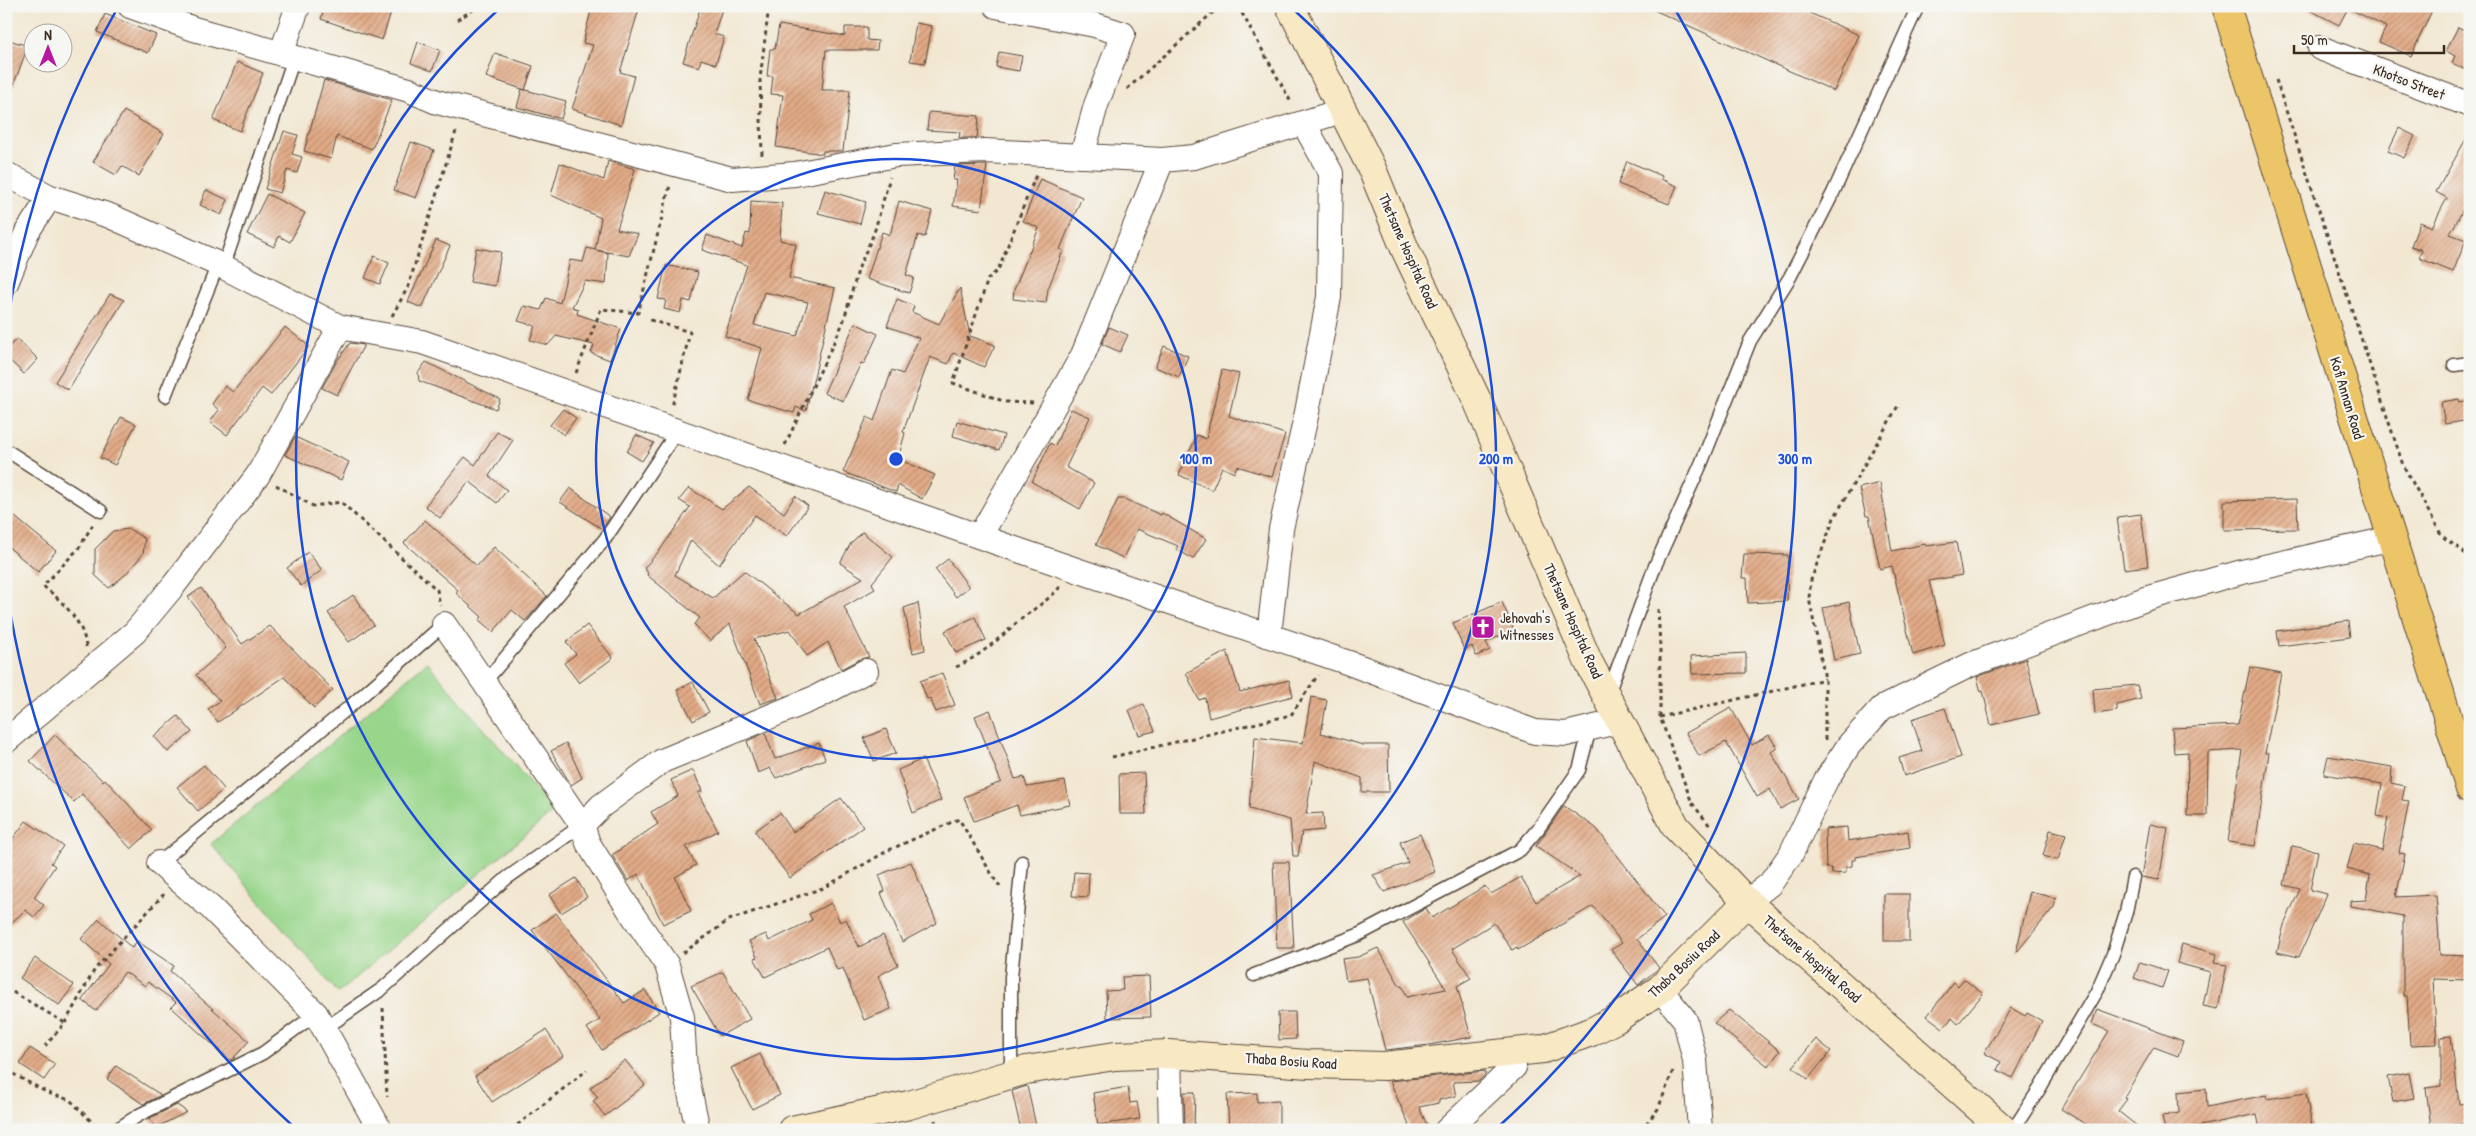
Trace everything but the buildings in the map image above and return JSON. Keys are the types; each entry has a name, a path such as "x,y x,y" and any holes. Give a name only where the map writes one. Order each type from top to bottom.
{"main road":[{"name":"Thetsane Hospital Road","path":"1290,6 1344,110 1372,169 1405,249 1477,400 1588,661 1676,827 1747,902 2004,1130"},
{"name":"Kofi Annan Road","path":"2226,6 2377,496 2393,538 2470,789"},
{"name":"Thaba Bosiu Road","path":"792,1130 910,1105 1026,1070 1115,1056 1170,1054 1308,1064 1384,1066 1511,1054 1543,1049 1591,1032 1616,1019 1660,989 1747,902"}],"street":[{"path":"130,6 194,29 409,90 437,102 732,178 795,174 896,155 985,151 1162,160 1194,157 1344,110"},
{"path":"287,56 298,6"},
{"path":"996,6 1095,25 1123,34 1096,105 1082,156"},
{"name":"Khotso Street","path":"2320,48 2470,105"},
{"path":"1269,636 1281,529 1308,412 1329,297 1331,173 1304,124"},
{"path":"980,536 1058,402 1083,355 1162,160"},
{"path":"6,174 50,197 110,216 220,266 340,327 422,342 776,464 1075,570 1331,657 1536,732 1566,734 1620,721"},
{"path":"6,283 27,232 50,197"},
{"path":"6,741 135,632 174,585 258,475 340,327"},
{"path":"1747,902 1770,884 1791,854 1826,780 1849,745 1882,708 1970,665 2148,598 2242,572 2393,538"},
{"path":"444,624 582,825 588,842 598,859 667,964 682,1017 685,1070 698,1130"},
{"path":"582,825 601,806 662,761 817,697 866,671"},
{"path":"159,863 211,908 320,1022 380,1130"},
{"path":"1660,989 1685,1020 1695,1060 1700,1130"},
{"path":"1170,1054 1171,1130"},
{"path":"1447,1130 1514,1067 1511,1054"}],"lane":[{"path":"1607,697 1655,566 1701,464 1750,341 1790,277 1833,193 1918,6"},
{"path":"165,396 220,266 287,56"},
{"path":"2454,365 2470,363"},
{"path":"484,683 605,539 672,429"},
{"path":"6,450 101,511"},
{"path":"159,863 348,708 444,624"},
{"path":"1254,976 1358,935 1520,850 1538,829 1578,770 1590,728"},
{"path":"116,1130 139,1115 263,1053 382,989 507,878 582,825"},
{"path":"1011,1075 1011,977 1022,862"},
{"path":"2013,1130 2097,991 2126,912 2133,877"}],"path":[{"path":"457,20 479,6"},
{"path":"762,176 760,79 769,6"},
{"path":"1121,94 1220,6"},
{"path":"1238,6 1304,124"},
{"path":"2273,71 2402,465 2442,536 2470,557"},
{"path":"382,335 408,287 462,109"},
{"path":"1046,154 1023,203 998,270 988,279 953,383 1006,402 1058,402"},
{"path":"776,464 843,323 858,267 874,233 896,155"},
{"path":"569,392 601,309 638,314 676,163"},
{"path":"650,320 690,332 672,429"},
{"path":"1826,743 1825,679 1809,598 1811,580 1834,518 1898,404"},
{"path":"258,475 313,506 341,502 437,590 444,624"},
{"path":"88,673 85,633 58,598 43,586 78,548 101,511"},
{"path":"956,667 998,642 1013,626 1044,604 1075,570"},
{"path":"1657,602 1660,646 1660,717 1692,803 1712,829"},
{"path":"1112,757 1291,715 1331,657"},
{"path":"1660,717 1825,679"},
{"path":"667,964 729,920 823,888 889,850 959,819 996,883 1019,903"},
{"path":"45,1046 65,1023 94,970 177,880"},
{"path":"6,988 65,1023"},
{"path":"382,989 387,1100"},
{"path":"1641,1130 1658,1109 1674,1069"},
{"path":"6,1070 48,1093 70,1100 100,1130"},
{"path":"511,1130 588,1070"}],"green space":[{"path":"427,662 554,811 338,993 211,844"}],"place":[{"name":"Jehovah's Witnesses","path":"1483,627"}]}
